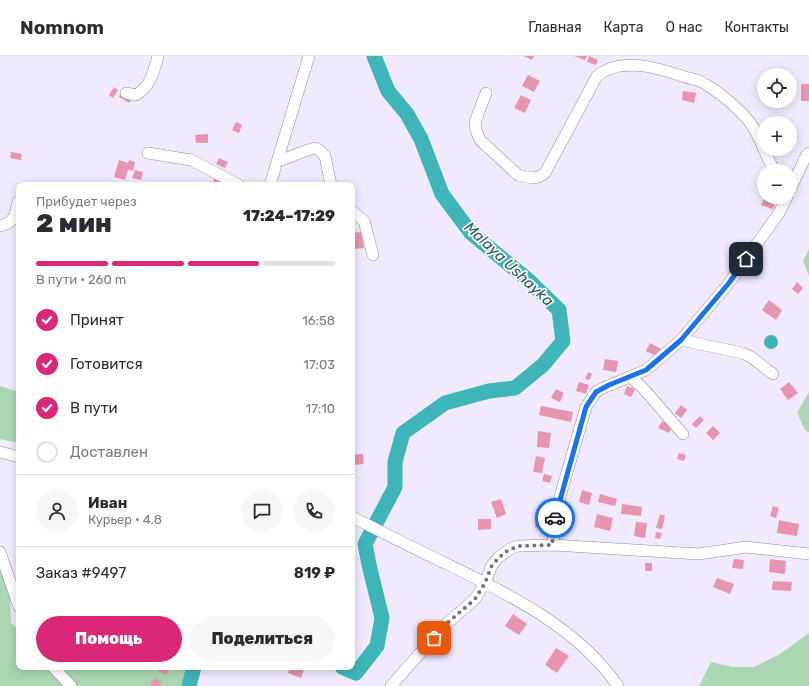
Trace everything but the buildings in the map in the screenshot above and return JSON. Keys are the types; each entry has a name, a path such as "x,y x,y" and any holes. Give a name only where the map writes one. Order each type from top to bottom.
{"street":[{"path":"126,93 136,95 145,88 154,72 158,56"},
{"path":"271,182 309,56"},
{"path":"486,93 475,122 480,140 518,174 532,178 539,177 545,173 597,76 610,68 627,66 644,66 705,83 730,103 750,123 758,136 770,164"},
{"path":"277,162 315,148 325,156 330,182"},
{"path":"148,153 190,160 233,182"},
{"path":"797,175 806,156 809,153"},
{"path":"552,545 555,514 586,407 596,392 646,370 681,340 729,283 779,213 784,204"},
{"path":"0,226 6,225 14,218 16,210"},
{"path":"355,214 364,221 373,255"},
{"path":"681,340 742,353 751,357 773,374"},
{"path":"630,377 641,386 683,434"},
{"path":"0,452 16,456"},
{"path":"355,518 485,583 543,615 567,632 589,651 618,686"},
{"path":"391,686 444,626 475,599 485,583 492,565 510,548 518,546 552,545 699,554 746,547 809,554"},
{"path":"0,552 16,597"},
{"path":"56,670 71,686"}],"shaded area":[{"path":"809,249 809,276 803,261"},
{"path":"771,335 776,337 778,342 776,347 771,349 766,347 764,342 766,337"},
{"path":"0,386 16,391 16,442 0,439"},
{"path":"809,392 809,433 805,430 797,413"},
{"path":"0,570 10,596 11,623 16,627 16,670 186,670 181,686 0,686"},
{"path":"809,633 809,686 699,686 711,662 733,667 754,667 780,654"}],"waterway":[{"name":"Malaya Ushayka","path":"349,670 356,673 377,646 382,618 365,544 395,487 395,462 403,433 445,403 489,391 515,388 543,365 563,341 559,310 527,279 471,233 442,194 421,139 407,114 388,91 374,56"},
{"name":"Malaya Ushayka","path":"189,686 193,670"}],"way so far":[{"path":"434,638 444,626 475,599 485,583 492,565 510,548 518,546 552,545 555,518"}],"route":[{"path":"555,518 586,407 592,397 596,392 646,370 665,355 681,340 729,283 746,259"}]}
